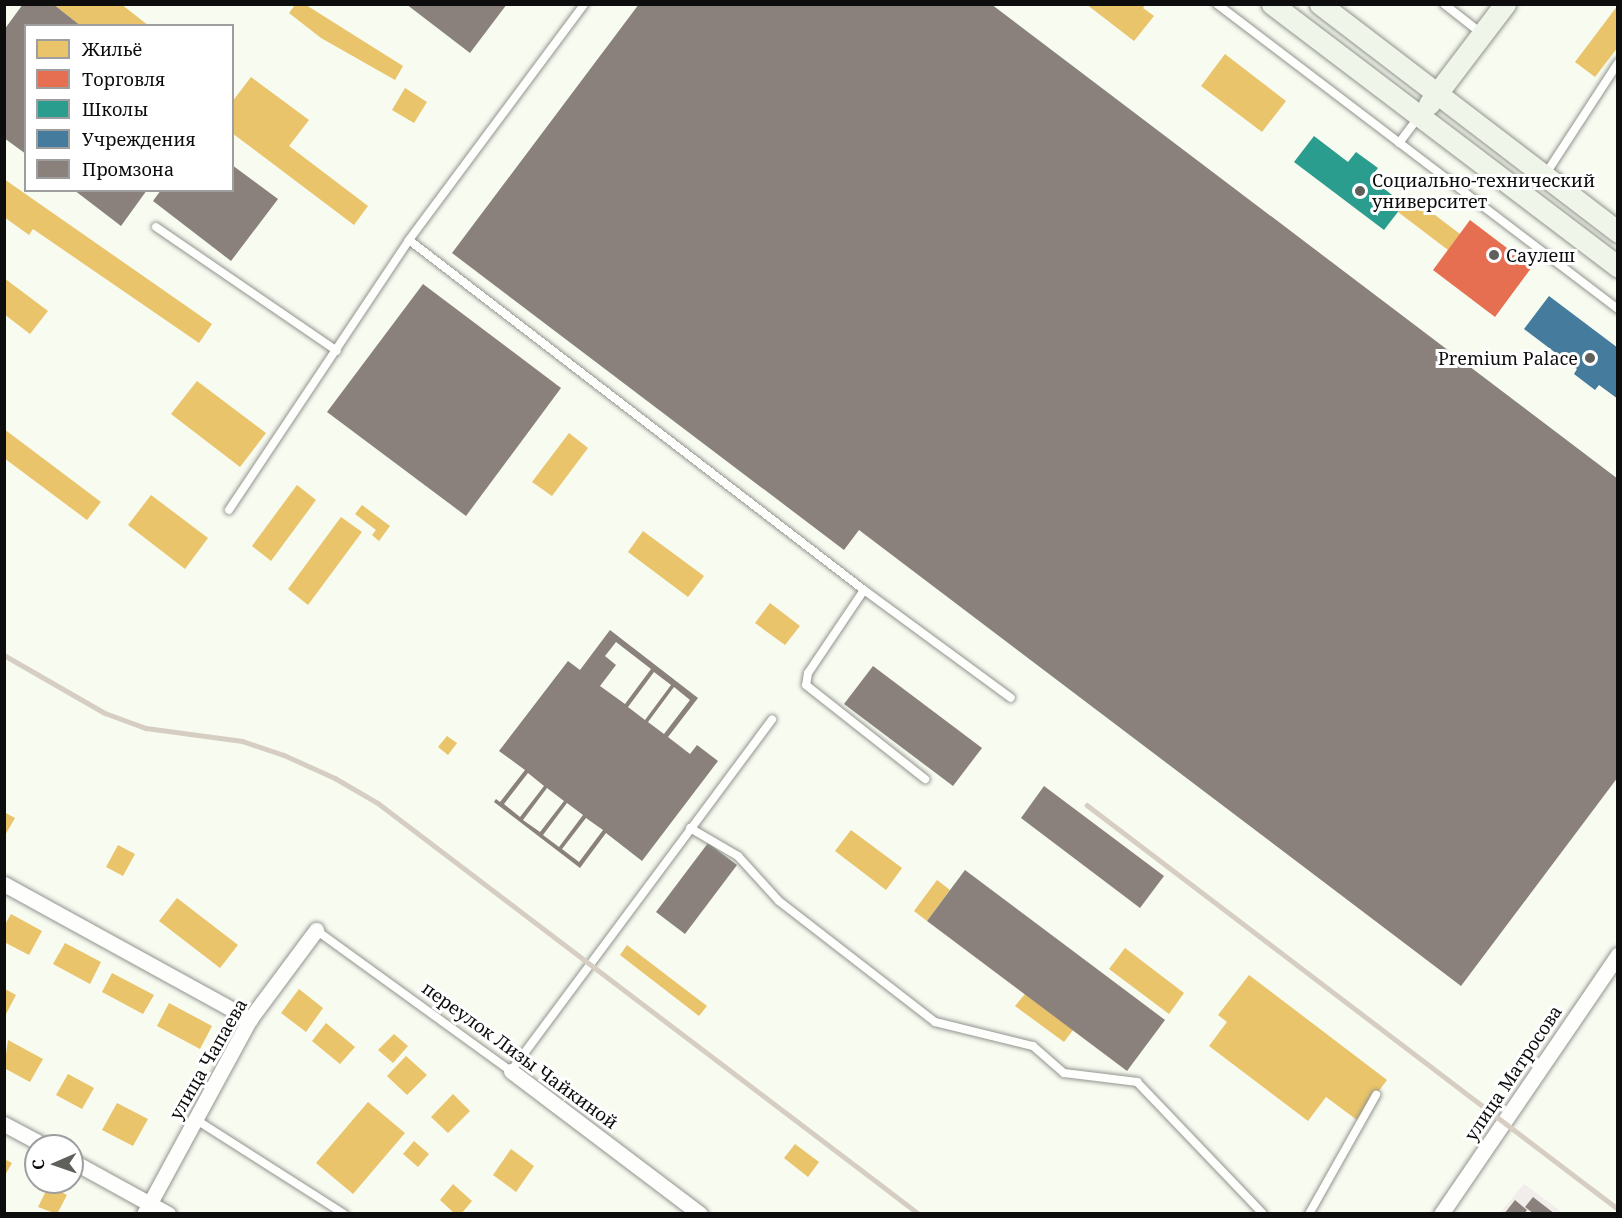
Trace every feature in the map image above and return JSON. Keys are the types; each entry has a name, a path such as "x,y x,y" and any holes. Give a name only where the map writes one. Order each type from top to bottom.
{"street":[{"path":"1272,4 1617,267"},
{"path":"1320,4 1617,232"},
{"path":"1419,117 1505,4"},
{"path":"4,884 250,1019"},
{"name":"улица Чапаева","path":"146,1208 250,1019 316,930"},
{"name":"улица Матросова","path":"1441,1214 1616,962"},
{"name":"переулок Лизы Чайкиной","path":"511,1071 700,1214"},
{"path":"4,1124 24,1135"},
{"path":"84,1169 146,1208 168,1214"}],"lane":[{"path":"228,510 410,240 584,4"},
{"path":"1217,4 1229,8 1399,143 1617,309"},
{"path":"1444,4 1482,34"},
{"path":"1544,176 1617,63"},
{"path":"1399,143 1419,117"},
{"path":"156,227 337,351"},
{"path":"410,240 864,590 1011,698"},
{"path":"864,590 808,673 806,685 925,779"},
{"path":"511,1071 772,719"},
{"path":"690,828 738,856 778,901 935,1022 1032,1046 1064,1073 1137,1082 1190,1133 1245,1198 1263,1214"},
{"name":"переулок Лизы Чайкиной","path":"316,930 511,1071"},
{"path":"1309,1214 1376,1095"},
{"path":"195,1119 344,1214"}],"shaded area":[{"path":"1524,1184 1563,1213 1499,1214"}],"building: Жильё":[{"path":"53,4 121,4 146,24 78,24"},
{"path":"1086,4 1146,4 1143,8 1154,16 1134,41"},
{"path":"295,5 306,5 403,66 395,80 321,38 289,13"},
{"path":"1618,5 1618,47 1595,77 1575,62"},
{"path":"1225,54 1286,101 1262,132 1201,86"},
{"path":"251,77 309,120 289,146 368,206 354,225 234,135 234,99"},
{"path":"405,88 427,102 414,123 392,110"},
{"path":"4,179 212,324 199,343 33,229 29,235 4,217"},
{"path":"1410,196 1460,234 1448,250 1398,212"},
{"path":"4,278 48,311 30,334 4,314"},
{"path":"197,381 266,433 240,467 171,414"},
{"path":"4,429 101,502 87,520 4,458"},
{"path":"569,433 588,448 552,496 532,482"},
{"path":"297,485 316,500 271,561 252,546"},
{"path":"151,495 208,538 185,569 128,525"},
{"path":"362,505 390,526 379,541 372,535 376,530 355,514"},
{"path":"341,517 362,532 308,605 288,589"},
{"path":"643,531 704,576 688,597 628,552"},
{"path":"770,603 800,626 785,645 755,623"},
{"path":"447,736 457,743 448,755 438,747"},
{"path":"4,812 15,818 4,837"},
{"path":"851,830 902,868 886,890 835,851"},
{"path":"118,845 135,854 123,876 106,867"},
{"path":"937,880 950,890 927,921 914,911"},
{"path":"177,898 238,945 220,968 159,921"},
{"path":"11,914 42,931 29,955 4,942 4,926"},
{"path":"65,943 101,962 90,984 53,964"},
{"path":"627,945 707,1006 699,1016 620,955"},
{"path":"1125,948 1184,993 1169,1014 1109,969"},
{"path":"112,973 154,995 143,1014 102,992"},
{"path":"1249,975 1387,1080 1357,1120 1326,1097 1308,1121 1209,1046 1227,1022 1218,1015"},
{"path":"5,989 16,995 5,1016"},
{"path":"299,989 323,1008 306,1032 281,1013"},
{"path":"1025,994 1073,1030 1064,1042 1015,1006"},
{"path":"169,1003 212,1026 200,1049 157,1026"},
{"path":"326,1023 355,1047 340,1064 312,1041"},
{"path":"394,1034 408,1046 393,1063 378,1050"},
{"path":"8,1040 43,1059 30,1082 4,1068"},
{"path":"406,1056 427,1075 407,1095 387,1076"},
{"path":"68,1074 94,1088 82,1109 56,1095"},
{"path":"453,1094 470,1111 448,1133 431,1117"},
{"path":"368,1102 405,1133 353,1194 316,1163"},
{"path":"117,1103 148,1119 133,1146 102,1130"},
{"path":"414,1141 429,1154 418,1167 403,1154"},
{"path":"795,1144 819,1162 808,1177 784,1158"},
{"path":"511,1149 534,1166 516,1192 493,1175"},
{"path":"4,1159 12,1163 4,1177"},
{"path":"453,1184 472,1201 461,1214 455,1214 440,1200"},
{"path":"44,1194 67,1195 57,1214 38,1207"}],"building: Торговля":[{"path":"1470,220 1532,267 1495,317 1433,270"}],"building: Школы":[{"name":"Социально-технический университет","path":"1314,136 1348,162 1356,152 1378,168 1370,178 1404,204 1384,230 1294,162"}],"building: Учреждения":[{"name":"Premium Palace","path":"1549,296 1618,348 1618,399 1599,385 1595,390 1574,374 1577,369 1524,329"}],"building: Промзона":[{"path":"23,4 53,4 78,24 24,24 24,153 4,138 4,30"},
{"path":"406,4 507,4 470,53"},
{"path":"639,4 991,4 1618,479 1618,777 1461,986 859,530 844,550 452,253"},
{"path":"234,166 278,199 231,261 153,201 160,192 234,192"},
{"path":"77,192 146,192 121,226"},
{"path":"423,284 561,388 466,516 327,412"},
{"path":"610,630 698,698 668,737 690,754 697,745 718,761 642,861 606,833 580,868 494,802 496,799 500,802 525,770 499,751 568,661 580,670","holes":["616,642 651,669 625,704 600,686 616,665 605,656","654,672 671,685 645,720 628,707","674,687 690,700 664,734 648,722","528,773 544,786 520,817 504,804","547,788 564,801 540,832 523,820","567,803 583,815 559,847 543,835","586,818 603,830 579,862 562,849"]},
{"path":"873,666 982,748 953,786 844,704"},
{"path":"1044,786 1164,876 1140,908 1021,818"},
{"path":"708,843 737,865 685,934 656,912"},
{"path":"965,870 1165,1020 1127,1071 927,921"},
{"path":"1533,1197 1555,1214 1534,1214 1525,1207"},
{"path":"1515,1200 1527,1210 1524,1214 1504,1214"}],"railway":[{"path":"4,655 105,713 146,728 242,741 284,755 335,778 378,803 919,1214"},
{"path":"1087,805 1618,1209"}],"place":[{"name":"Социально-технический университет","path":"1360,191"},
{"name":"Саулеш","path":"1494,255"},
{"name":"Premium Palace","path":"1590,358"}]}
